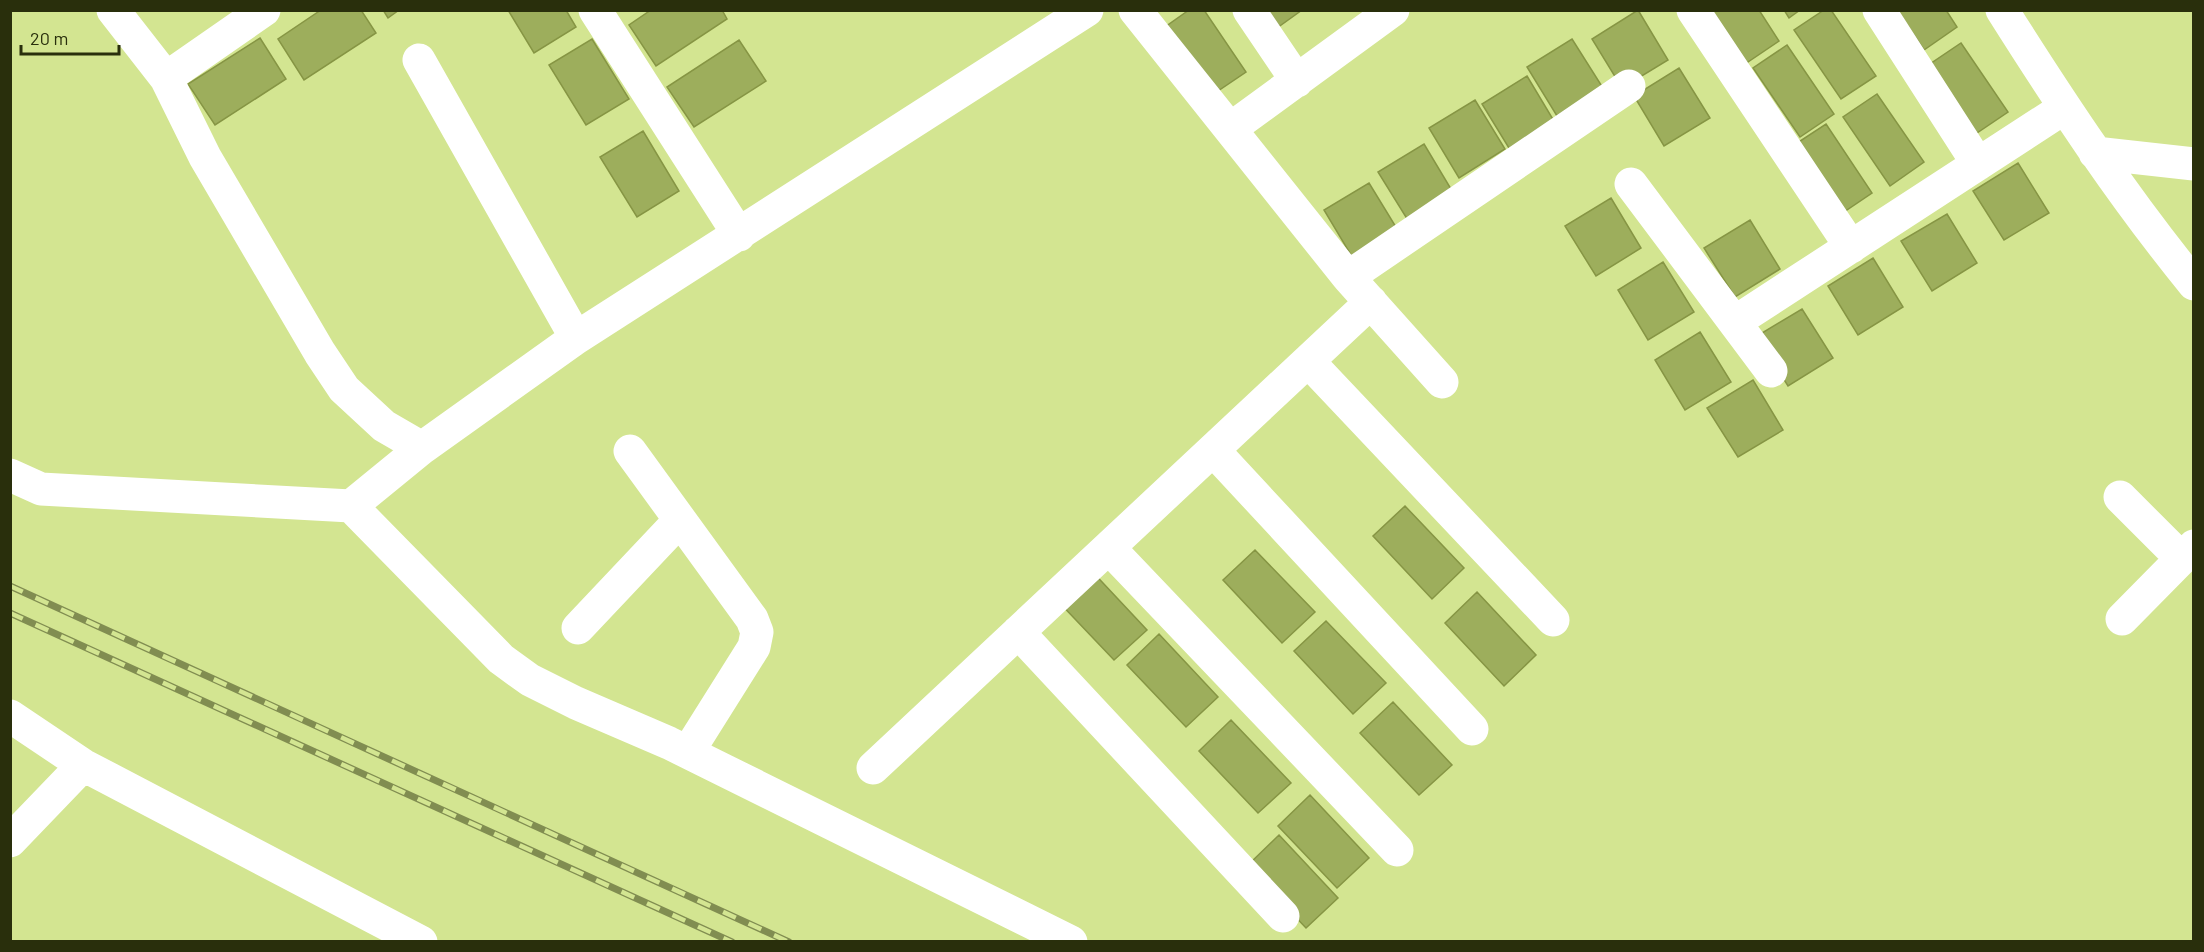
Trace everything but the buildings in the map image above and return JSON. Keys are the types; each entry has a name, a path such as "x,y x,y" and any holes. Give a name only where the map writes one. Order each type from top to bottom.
{"street":[{"path":"113,10 166,78 205,157 320,353 345,389 384,426 422,448"},
{"path":"166,78 264,10"},
{"path":"595,10 739,235"},
{"path":"10,475 41,489 351,506 422,448 576,338 1087,10"},
{"path":"1135,10 1348,277 1442,382"},
{"path":"1249,10 1297,81"},
{"path":"1230,129 1393,10"},
{"path":"1693,10 1851,246"},
{"path":"1879,10 1978,164"},
{"path":"2002,10 2064,108 2145,225 2193,284"},
{"path":"419,60 576,338"},
{"path":"1348,277 1629,86"},
{"path":"1735,322 2064,108"},
{"path":"2095,153 2193,164"},
{"path":"1631,184 1771,371"},
{"path":"873,768 1371,302"},
{"path":"1308,361 1553,620"},
{"path":"10,448 41,489"},
{"path":"1213,450 1472,729"},
{"path":"630,451 752,619 758,632 754,646 688,752"},
{"path":"2120,497 2187,552 2122,619"},
{"path":"351,506 501,659 530,680 576,703 688,752 1071,942"},
{"path":"578,628 680,520"},
{"path":"1109,548 1397,850"},
{"path":"1018,632 1283,916"},
{"path":"10,717 82,765 421,942"},
{"path":"10,841 82,765"}],"railway":[{"path":"10,586 789,942"},
{"path":"10,613 732,942"}]}
